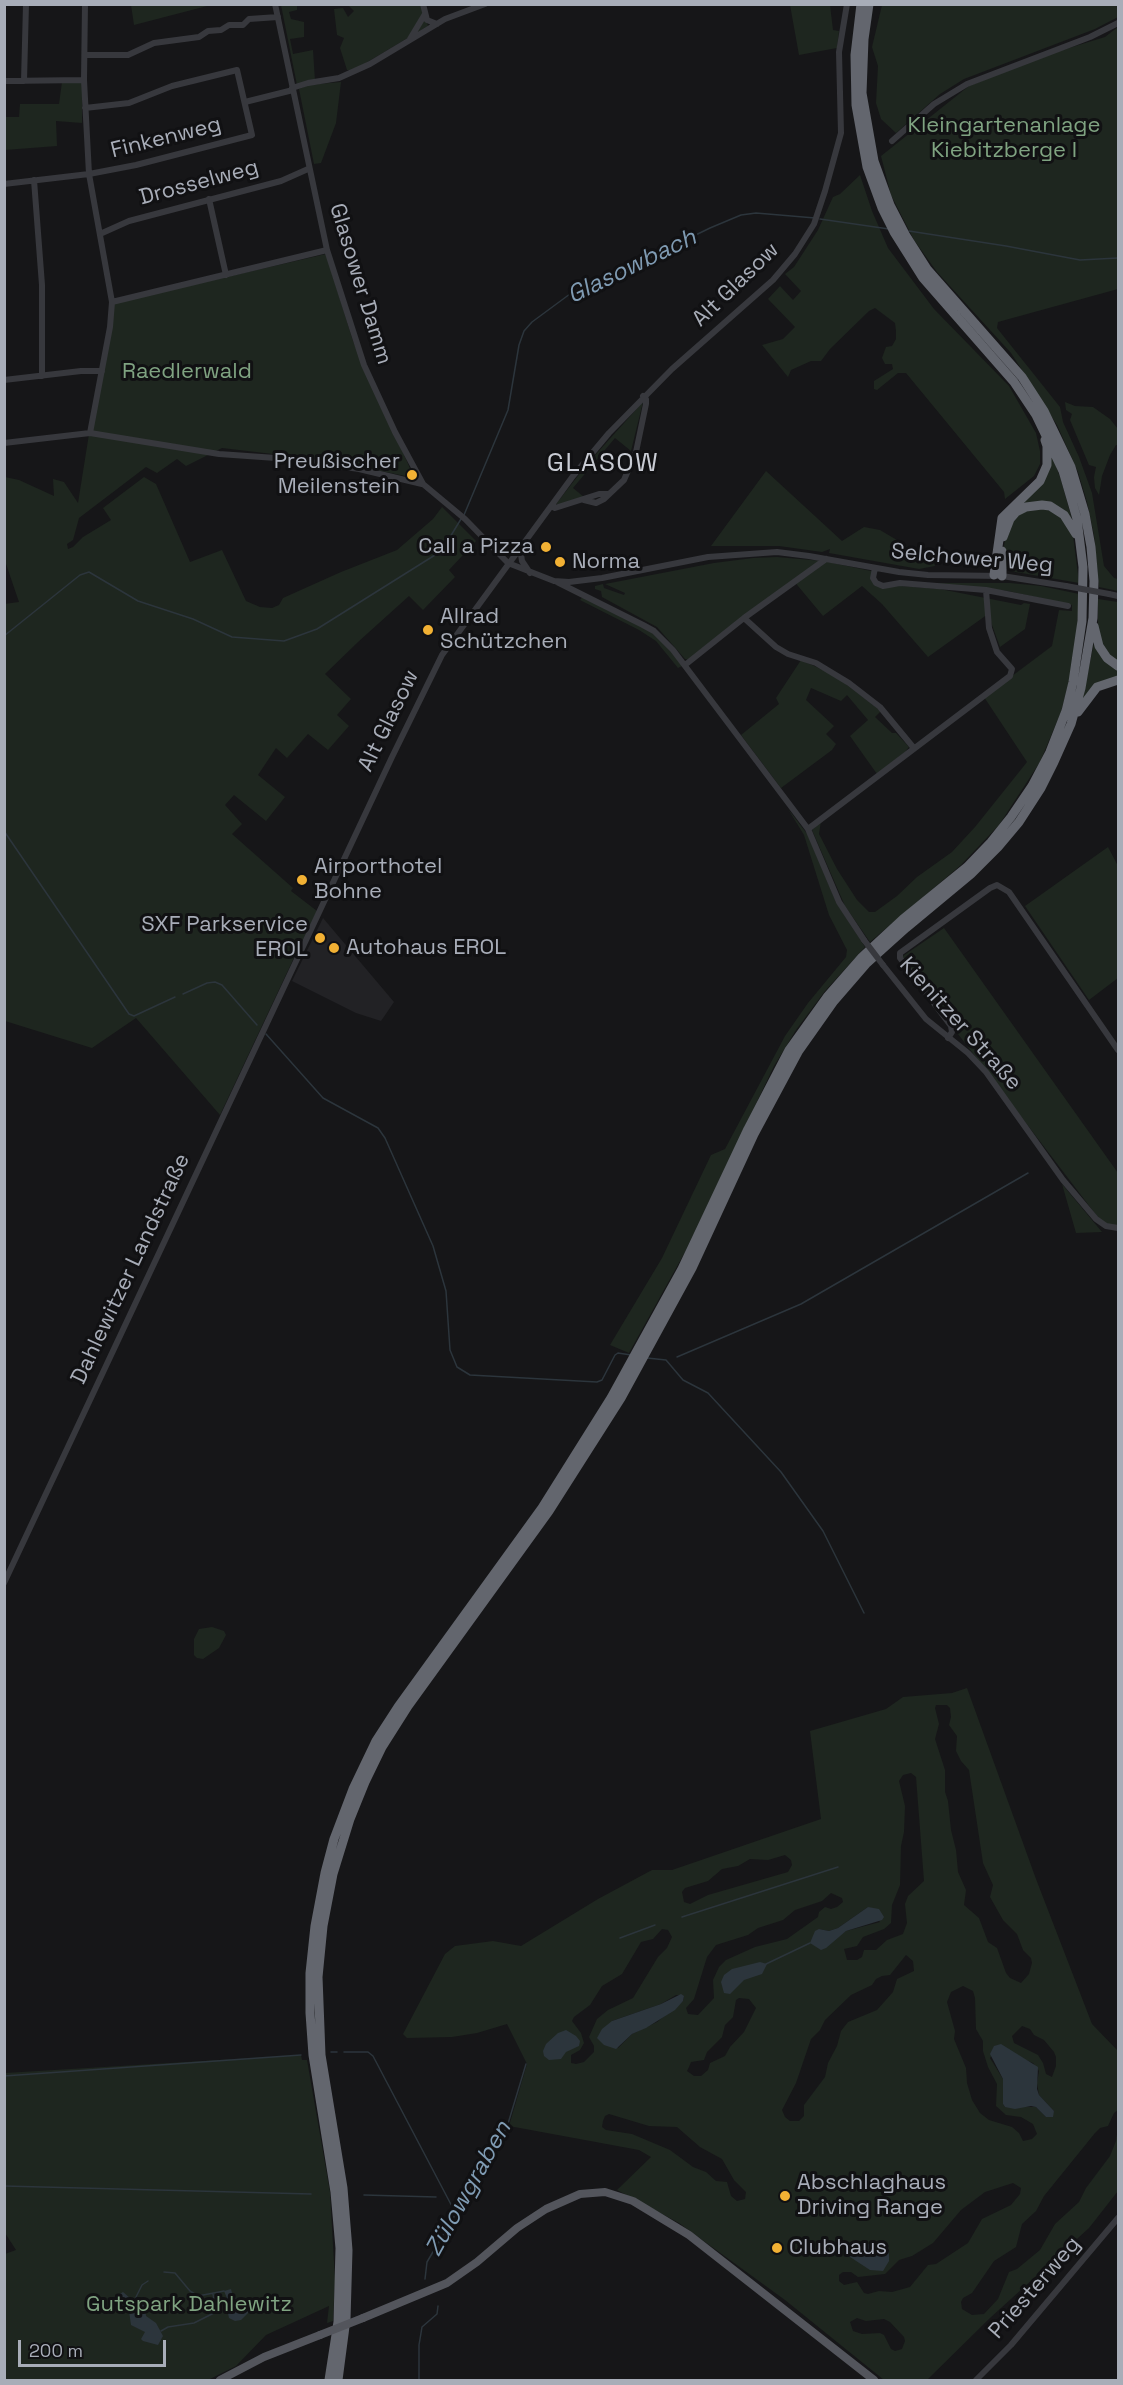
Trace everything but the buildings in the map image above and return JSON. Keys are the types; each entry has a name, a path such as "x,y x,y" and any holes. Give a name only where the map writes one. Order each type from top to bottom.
{"highway":[{"path":"861,4 855,43 854,82 859,132 894,222 940,285 997,345 1022,376 1071,467 1085,514 1091,547 1093,618 1087,659 1071,724"},
{"path":"869,4 864,39 862,93 870,161"},
{"path":"643,1351 770,1083 810,1019 862,957 967,867 991,842 1023,800 1040,771 1066,711 1078,654 1083,613 1083,567 1077,519 1063,471 1036,415 1003,368 923,278 894,232 894,222"},
{"path":"998,575 1002,518 1040,481 1047,465 1047,446 1036,415"},
{"path":"998,575 1005,528 1016,512 1026,507 1042,505 1059,511 1072,526 1081,545"},
{"path":"1093,618 1099,646 1107,658 1119,666"},
{"path":"329,2380 338,2322 340,2248 333,2175 315,2078 310,1993 315,1926 328,1860 353,1789 385,1726 542,1508 643,1351 692,1268 754,1134 798,1052 834,1001 866,964 971,874 1005,839 1041,788 1071,724 1087,699 1097,687 1119,680"},
{"path":"338,2380 346,2319 348,2250 343,2188 321,2055 318,1977 327,1900 341,1844 365,1782 393,1728 549,1511 635,1364"}],"main road":[{"path":"220,2380 256,2361 447,2283 477,2262 517,2228 555,2205 580,2194 605,2192 633,2201 689,2235 874,2380"}],"street":[{"path":"24,81 26,4"},
{"path":"85,4 84,80 89,174 112,302 110,327 90,433"},
{"name":"Glasower Damm","path":"275,4 308,169 327,250 364,365 423,484 462,517 508,563"},
{"path":"423,4 427,20 437,24"},
{"path":"85,108 129,103 172,86 237,70 245,102 339,78 370,64 437,24 485,4"},
{"name":"Alt Glasow","path":"291,971 427,683 453,637 584,462 644,396 773,280 795,254 814,224 841,133 839,60 847,4"},
{"path":"406,42 425,14"},
{"path":"85,55 128,55 154,43 199,37 208,31 243,25 249,19 278,17"},
{"path":"892,141 934,104 967,84 1090,37 1119,23"},
{"path":"4,81 84,80"},
{"name":"Finkenweg","path":"4,184 89,174 136,165 252,135 245,102"},
{"name":"Drosselweg","path":"100,234 129,221 281,180 308,169"},
{"path":"34,180 42,285 42,376"},
{"path":"208,199 226,275"},
{"path":"112,302 327,250"},
{"path":"4,380 102,371"},
{"path":"551,506 555,508 584,500 596,503 624,480 634,459 646,404 644,396"},
{"path":"4,443 90,433 219,454 290,459 350,467 423,484"},
{"path":"520,548 522,561 531,573"},
{"name":"Selchower Weg","path":"508,563 554,581 583,580 725,555 777,552 928,575 998,575 1119,596"},
{"path":"685,665 744,618 826,559"},
{"name":"Selchower Weg","path":"874,568 873,578 883,586 900,583 986,590 1068,606"},
{"path":"581,592 583,580"},
{"name":"Kienitzer Straße","path":"554,581 581,592 654,631 685,665 808,829 839,902 864,940 919,1012 968,1053 986,1072 1063,1180 1096,1219 1106,1226 1119,1228"},
{"name":"Selchower Weg","path":"808,829 913,747 1010,676 1012,669 997,652 989,628 986,590"},
{"path":"744,618 776,647 788,654 816,663 857,689 880,707 913,747"},
{"path":"948,1038 952,1032 951,1026 900,958 900,953 997,885 1009,892 1119,1050"},
{"name":"Dahlewitzer Landstraße","path":"4,1583 291,971"},
{"name":"Priesterweg","path":"976,2380 1011,2345 1119,2218"},
{"path":"983,2373 988,2380"}],"shaded area":[{"path":"323,918 394,1002 381,1021 356,1013 292,981"},
{"path":"868,1907 879,1909 884,1917 882,1920 846,1931 821,1950 810,1943 815,1931 819,1929 829,1931 838,1928"},
{"path":"760,1962 767,1964 762,1974 744,1980 730,1994 724,1993 721,1982 724,1975 732,1969"},
{"path":"681,1994 684,1996 683,2001 675,2010 632,2034 616,2049 604,2045 597,2038 602,2029 612,2021 661,2004"},
{"path":"566,2030 576,2036 580,2041 579,2046 566,2052 561,2059 549,2060 544,2056 543,2051 546,2044 558,2033"},
{"path":"1001,2044 1038,2067 1037,2089 1039,2095 1054,2111 1053,2117 1046,2117 1036,2107 1015,2109 1005,2107 1003,2079 990,2054 994,2046"},
{"path":"883,2242 888,2246 889,2261 883,2271 870,2270 844,2253 845,2247 855,2243 877,2245"},
{"path":"231,2289 233,2297 245,2298 248,2303 250,2311 241,2320 235,2321 229,2318 227,2308 224,2307 227,2298 224,2291"},
{"path":"123,2292 145,2306 146,2316 156,2323 163,2336 158,2345 143,2341 141,2339 145,2332 131,2325 129,2311 118,2301 111,2302 111,2299"}],"green space":[{"path":"131,4 211,5 134,25"},
{"path":"281,5 301,5 297,6 297,10 289,12 291,19 304,22 304,37 290,39 293,54 313,50 315,81 297,85"},
{"path":"348,5 422,5 428,26 354,70 347,70 340,48 344,38 337,35 334,9 343,8 348,17 354,11"},
{"path":"790,5 830,5 833,30 839,31 837,48 799,55"},
{"path":"882,5 1118,5 1118,17 1095,29 964,79 940,94 896,133 881,119 876,103 878,66 872,47"},
{"name":"Kleingartenanlage Kiebitzberge I","path":"1118,27 1118,289 998,322 997,328 1060,407 1063,422 1092,493 1104,566 1114,578 1118,579 1118,591 1099,587 1094,535 1087,502 1078,472 1057,425 1011,353 937,272 914,240 891,195 881,156 969,86 1046,55 1105,37"},
{"path":"62,82 82,82 82,123 56,121 57,146 5,150 5,117 19,117 20,104 59,104"},
{"path":"341,82 336,123 321,163 314,164 299,89 308,85"},
{"path":"860,175 888,248 934,309 1009,386 1036,433 1040,464 1034,476 1005,499 1004,492 906,373 898,373 877,390 874,389 874,381 893,369 892,364 885,364 882,358 886,347 892,346 896,339 895,323 875,308 869,311 830,349 821,361 811,361 791,370 788,377 762,345 783,339 795,327 768,299 780,286 793,300 801,291 785,274 794,267 818,230 833,197 840,194"},
{"name":"Raedlerwald","path":"326,254 353,341 413,475 410,477 332,461 222,448 186,466 177,459 157,473 146,467 79,518 73,540 67,544 68,549 73,547 83,537 111,520 103,508 144,477 156,484 190,562 222,550 246,601 260,607 272,608 279,605 283,598 397,550 433,519 442,507 476,541 449,570 455,577 423,610 409,596 325,674 351,699 337,715 349,726 328,750 308,734 287,758 276,748 258,775 285,797 266,821 234,795 225,805 242,824 232,834 293,888 291,891 317,911 303,940 299,938 296,944 299,947 220,1115 136,1018 92,1048 5,1021 4,604 19,602 5,561 5,477 19,480 54,496 53,479 64,482 78,503 114,303"},
{"path":"643,402 631,451 615,438 573,488 584,497 556,504 588,463"},
{"path":"1065,402 1075,406 1093,407 1110,419 1118,429 1118,445 1110,455 1102,476 1099,495 1095,488 1096,467 1089,465 1070,420 1072,414 1066,410"},
{"path":"1051,452 1072,519 1036,502 1000,530 1035,490"},
{"path":"766,471 842,541 864,527 880,530 934,562 935,566 919,569 829,553 830,549 822,552 779,546 711,546"},
{"path":"1039,506 1058,512 1073,535 1079,583 1010,571 1005,567 1004,546 1007,530 1020,513"},
{"path":"777,557 823,561 876,572 874,585 881,587 940,589 1021,605 1030,604 1025,629 1000,647 988,614 928,657 882,604 862,586 823,616 793,580 690,660 685,659 657,627 602,597 601,591 595,589 595,586 603,584 604,588 624,595 625,593 605,584 714,563"},
{"path":"928,583 1010,583 1041,586 1079,594 1077,633 1071,673 1061,712 1040,762 999,825 961,865 870,942 845,906 812,830 821,821 819,834 837,869 857,900 869,912 875,912 952,852 1027,762 984,697 1052,646 1059,610 1072,611 1072,605 1008,591"},
{"path":"583,596 642,626 658,637 684,665 678,668 656,641 580,600"},
{"path":"1098,599 1118,602 1118,663 1101,646 1098,632"},
{"path":"1095,638 1118,668 1118,677 1082,700"},
{"path":"801,660 834,675 881,711 875,717 892,733 896,733 909,747 905,752 877,774 850,736 868,720 847,695 841,701 811,688 806,700 834,726 826,734 836,744 832,750 781,788 741,735 779,704 776,698"},
{"path":"788,809 808,835 836,902 865,947 825,991 796,1030 774,1066 685,1252 629,1353 610,1345 662,1258 711,1155 725,1149 785,1036 808,1003 846,957 847,950 829,915 804,835"},
{"path":"1108,847 1118,866 1118,978 1089,1000 1025,906"},
{"path":"944,928 1118,1173 1118,1226 1112,1227 1100,1220 900,958"},
{"path":"1062,1184 1102,1232 1076,1233"},
{"path":"212,1627 224,1631 226,1635 219,1648 203,1659 197,1658 194,1655 194,1639 199,1629"},
{"path":"967,1688 1036,1879 1092,2024 1118,2051 1118,2110 1114,2113 1108,2126 1100,2128 1095,2133 1044,2196 1036,2211 1022,2224 1016,2247 994,2261 972,2293 963,2298 962,2309 972,2315 984,2314 998,2299 1009,2272 1017,2269 1040,2250 1055,2224 1079,2202 1086,2188 1110,2156 1118,2127 1118,2191 1089,2228 990,2318 927,2380 884,2380 785,2300 679,2223 617,2190 651,2157 639,2150 509,2126 527,2064 507,2024 477,2033 452,2037 407,2038 403,2034 445,1954 455,1946 493,1941 521,1946 598,1899 652,1870 672,1870 821,1819 810,1731 886,1709 903,1697 952,1693","holes":["936,1705 947,1705 950,1708 951,1717 949,1725 957,1736 956,1751 969,1770 983,1863 993,1885 990,1897 1003,1920 1017,1934 1023,1950 1031,1958 1029,1974 1021,1983 1010,1978 1006,1973 997,1948 988,1942 979,1918 964,1905 966,1890 958,1872 945,1792 945,1770 935,1739 939,1724","911,1773 916,1777 924,1881 908,1896 905,1904 907,1923 903,1934 887,1940 876,1950 864,1950 862,1957 857,1960 847,1960 844,1949 857,1946 863,1937 884,1929 891,1923 892,1905 900,1885 905,1806 899,1781 903,1775","785,1855 791,1860 792,1865 788,1872 708,1895 690,1904 684,1902 682,1892 685,1888 708,1881 722,1869 738,1866 750,1859 768,1860","831,1893 842,1898 843,1902 837,1907 831,1909 825,1907 819,1912 818,1917 787,1939 755,1947 726,1960 719,1967 713,1980 714,1998 698,2015 688,2014 686,2008 694,1999 707,1957 716,1945 748,1935 758,1928 783,1920 795,1910 822,1901","868,1907 880,1922 846,1931 839,1936 819,1929 829,1931 838,1928","662,1929 668,1930 672,1937 667,1948 658,1957 633,1998 608,2010 597,2019 589,2037 594,2046 594,2052 584,2062 571,2063 571,2055 580,2050 584,2043 581,2033 572,2021 574,2017 590,2005 602,1986 622,1974 641,1942 653,1939","906,1955 913,1961 914,1971 897,1979 893,1992 877,2010 848,2022 841,2031 825,2077 804,2105 804,2116 799,2121 790,2121 782,2110 796,2083 811,2039 820,2030 825,2020 851,1995 872,1985 876,1979 890,1975","963,1986 973,1991 975,1998 976,2029 983,2041 983,2051 988,2067 997,2084 996,2106 1006,2115 1021,2117 1033,2124 1037,2134 1032,2139 1023,2141 1012,2127 989,2120 980,2113 972,2100 966,2068 954,2039 955,2031 947,2002 951,1992","676,1995 684,1996 683,2001 657,2022 632,2034 618,2048 612,2021 661,2004","749,1999 756,2008 744,2032 725,2056 710,2063 708,2070 701,2076 694,2076 687,2071 691,2062 704,2060 707,2052 722,2037 725,2025 733,2017 736,2000","1022,2026 1044,2040 1054,2052 1056,2066 1052,2077 1046,2074 1038,2055 1014,2043 1012,2036","1001,2045 1020,2058 1033,2063 1039,2071 1037,2083 1039,2095 1054,2111 1046,2117 1036,2107 1005,2107 1003,2079 990,2058","609,2114 649,2126 677,2127 700,2147 722,2159 734,2180 746,2192 745,2199 737,2201 731,2196 727,2182 716,2181 706,2172 693,2167 670,2150 632,2134 606,2130 602,2127 605,2116","1013,2183 1021,2188 1020,2194 1011,2205 982,2219 968,2243 936,2264 928,2265 910,2287 892,2292 879,2291 868,2294 864,2293 857,2282 844,2285 839,2281 839,2275 843,2272 851,2272 858,2277 885,2274 899,2260 912,2256 933,2243 961,2210 985,2192","857,2318 866,2321 884,2319 890,2322 905,2341 902,2349 895,2351 891,2349 884,2335 880,2333 862,2334 853,2331 850,2322"]},
{"name":"Gutspark Dahlewitz","path":"301,2055 302,2060 307,2060 330,2192 335,2280 333,2321 327,2323 329,2306 266,2335 236,2366 208,2380 5,2380 5,2254 16,2250 5,2233 5,2073"}],"waterway":[{"name":"Glasowbach","path":"464,515 508,410 519,345 524,331 532,322 574,291 741,215 756,213 815,218"},
{"name":"Glasowbach","path":"820,219 889,229"},
{"name":"Glasowbach","path":"909,231 1080,260 1118,258"},
{"name":"Glasowbach","path":"4,636 80,575 89,572 138,601 193,619 232,637 284,641 317,629 435,555 444,547 461,519"},
{"path":"4,831 129,1014 134,1016 175,997"},
{"path":"183,994 207,983 215,982 222,985 257,1025"},
{"path":"266,1034 323,1098 378,1128 385,1138 433,1246 446,1291 450,1350 457,1367 470,1375 597,1382 602,1380 615,1355 618,1353 631,1355"},
{"path":"677,1357 801,1304 1028,1173"},
{"path":"647,1358 666,1360 683,1380 708,1393 781,1472 823,1531 864,1613"},
{"path":"682,1917 838,1867"},
{"path":"620,1938 655,1925"},
{"path":"766,1964 810,1943"},
{"path":"331,2052 337,2052"},
{"path":"344,2052 368,2052 373,2056 456,2214"},
{"path":"4,2076 301,2055"},
{"name":"Zülowgraben","path":"425,2279 427,2262 507,2127 526,2064"},
{"path":"4,2186 311,2194"},
{"path":"364,2195 436,2197"},
{"path":"164,2272 175,2273 190,2291 198,2296 224,2291"},
{"path":"135,2299 142,2285 148,2281"},
{"path":"161,2331 168,2327 194,2323 216,2312 213,2294"},
{"name":"Zülowgraben","path":"419,2380 419,2345 422,2327 437,2314 438,2306"}],"place":[{"name":"Preußischer Meilenstein","path":"412,475"},
{"name":"Call a Pizza","path":"546,547"},
{"name":"Norma","path":"560,562"},
{"name":"Allrad Schützchen","path":"428,630"},
{"name":"Airporthotel Bohne","path":"302,880"},
{"name":"SXF Parkservice EROL","path":"320,938"},
{"name":"Autohaus EROL","path":"334,948"},
{"name":"Abschlaghaus Driving Range","path":"785,2196"},
{"name":"Clubhaus","path":"777,2248"}],"district":[{"name":"GLASOW","path":"603,464"}]}
